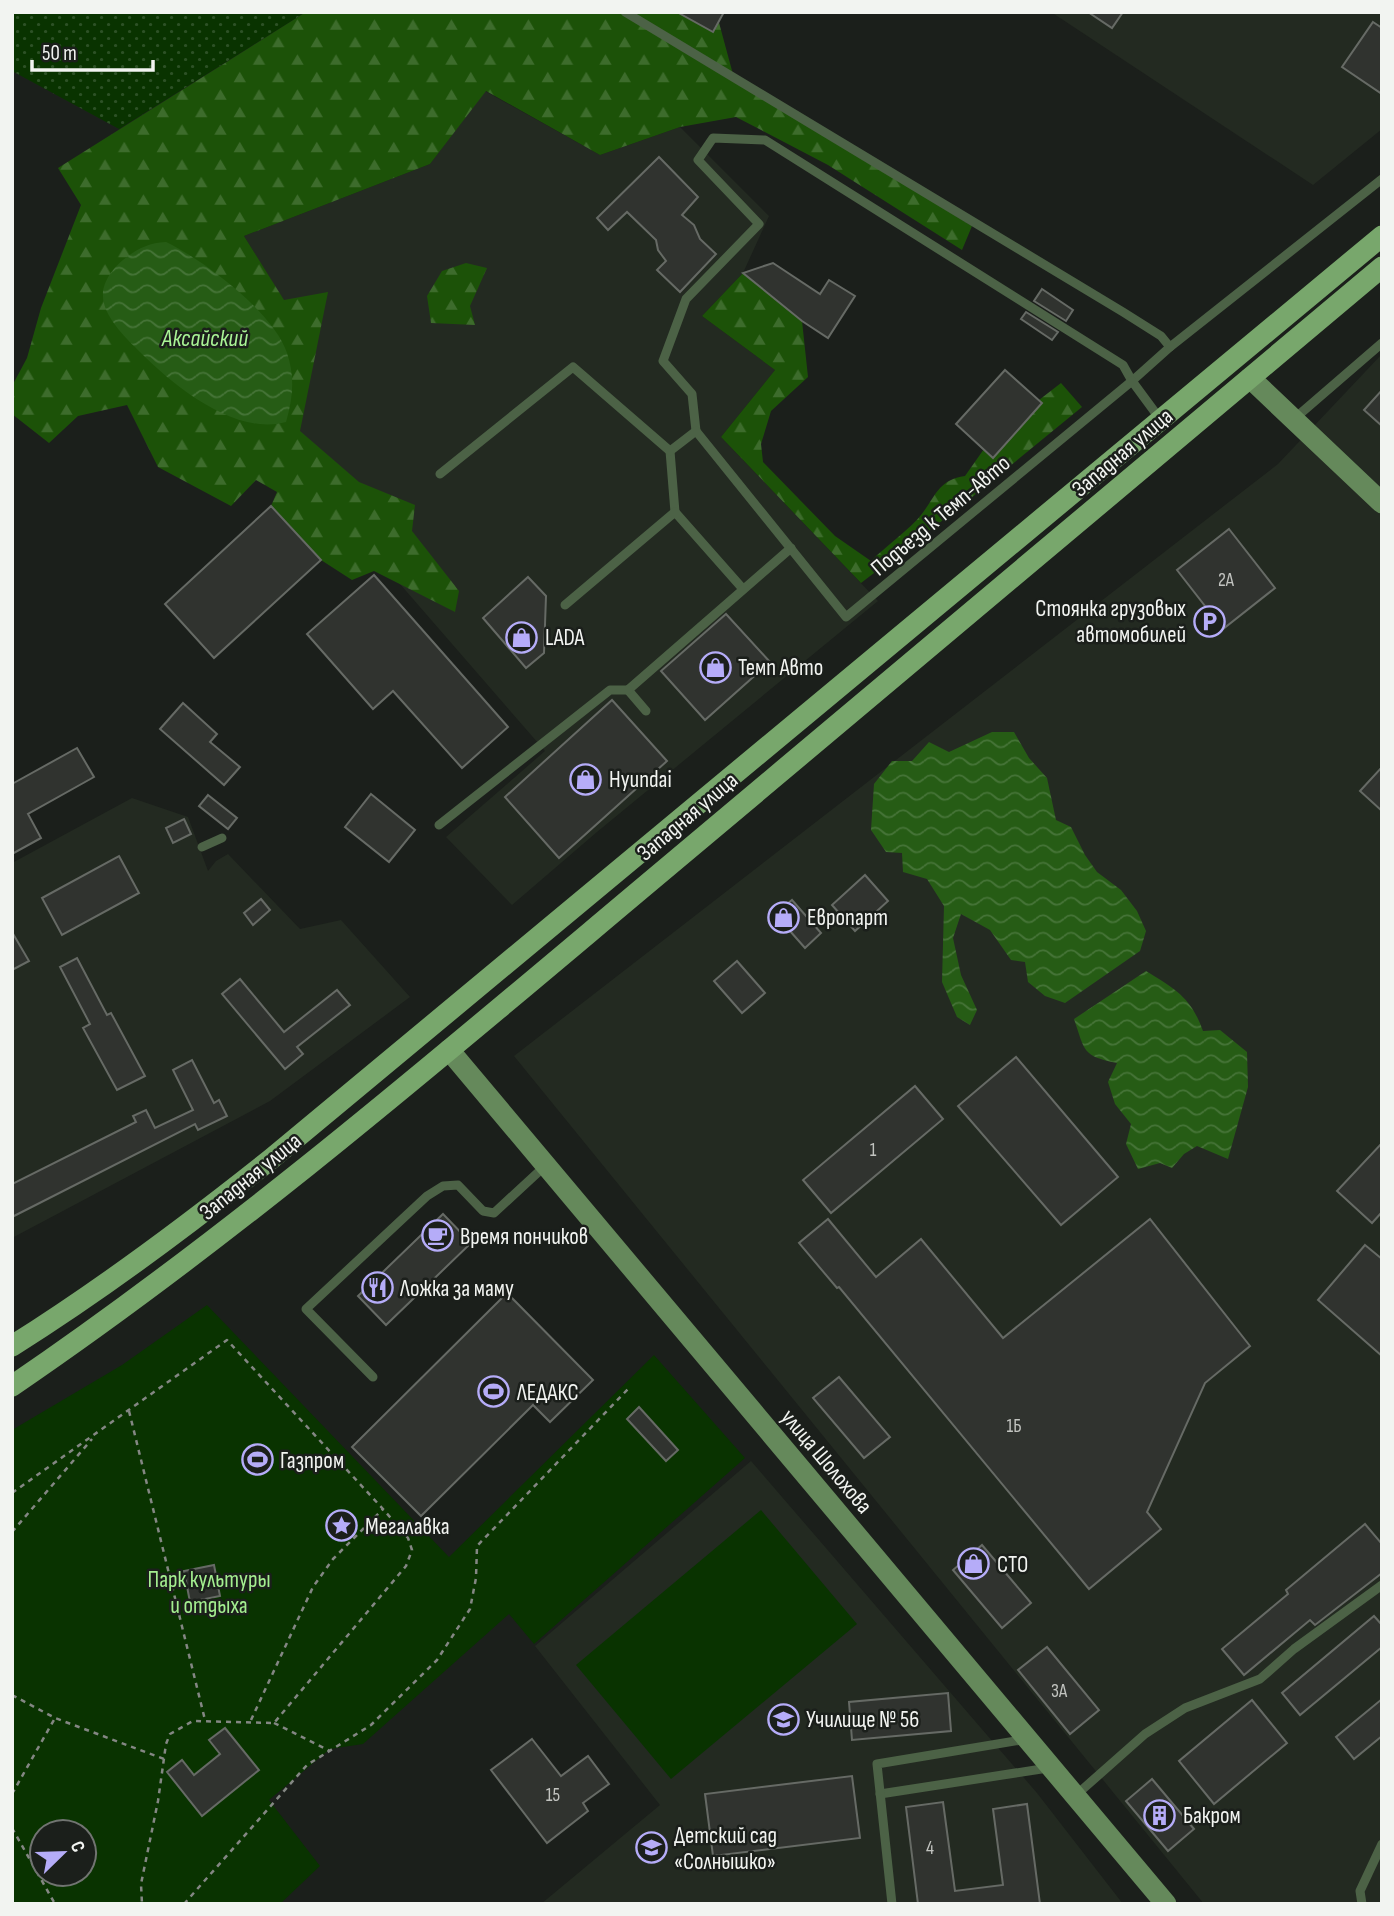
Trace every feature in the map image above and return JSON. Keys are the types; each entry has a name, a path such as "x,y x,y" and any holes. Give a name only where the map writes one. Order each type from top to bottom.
{"main road":[{"name":"Западная улица","path":"12,1346 76,1306 171,1239 271,1159 1382,236"},
{"name":"Западная улица","path":"12,1386 94,1330 186,1261 449,1050 1382,267"}],"street":[{"path":"1250,378 1382,503"},
{"name":"улица Шолохова","path":"449,1050 1166,1904"}],"lane":[{"path":"625,12 1123,312 1161,336 1170,347"},
{"path":"670,450 696,431 692,394 663,361 686,299 759,224 698,160 713,138 765,140 1122,365 1161,420"},
{"path":"1132,381 1170,347 1382,179"},
{"path":"1293,420 1382,343"},
{"path":"440,474 573,367 670,450 675,512 743,589"},
{"name":"Подъезд к Темп-Авто","path":"696,431 846,617 1132,381"},
{"path":"565,605 675,512"},
{"path":"439,825 610,690 628,690 791,548"},
{"path":"628,690 646,711"},
{"path":"202,847 222,838"},
{"path":"373,1377 306,1309 427,1196 443,1186 458,1185 484,1211 494,1213 546,1165"},
{"path":"1075,1796 1145,1734 1185,1708 1260,1679 1294,1649 1382,1585"},
{"path":"892,1904 877,1764 1028,1739"},
{"path":"880,1794 1051,1767"},
{"path":"1362,1904 1360,1891 1382,1844"}],"path":[{"path":"12,1493 227,1340 383,1509 408,1538 412,1550 406,1566 274,1723"},
{"path":"184,1904 307,1765 370,1725 437,1660 470,1609 476,1578 477,1546 629,1388"},
{"path":"129,1411 205,1720"},
{"path":"12,1532 97,1434"},
{"path":"251,1722 313,1587 332,1559 383,1509"},
{"path":"12,1695 55,1717 164,1759"},
{"path":"12,1794 55,1717"},
{"path":"142,1904 141,1884 170,1734 193,1721 274,1723 330,1751"},
{"path":"12,1829 55,1904"}],"shaded area":[{"path":"1051,12 1382,12 1382,129 1313,185"},
{"name":"Темп Авто","path":"485,91 600,155 680,127 769,216 743,273 702,316 775,370 721,437 878,601 512,905 446,837 545,751 288,455 327,293 284,301 244,236 430,164"},
{"path":"1382,354 1382,1904 1204,1904 514,1056 1278,464"},
{"path":"132,798 188,817 208,871 216,861 228,854 300,929 341,920 410,997 270,1101 12,1238 12,863"},
{"name":"Училище № 56","path":"751,1461 1037,1793 1123,1904 541,1904 660,1805 535,1646"}],"green space":[{"path":"12,12 306,12 119,129 12,71"},
{"path":"306,12 713,12 718,19 734,78 972,226 962,250 828,165 736,117 680,127 600,155 486,91 430,164 244,236 284,300 328,292 300,431 359,482 415,505 412,531 459,591 455,612 374,571 352,580 321,560 271,506 277,492 256,480 231,506 158,467 127,405 78,416 49,443 12,414 12,386 27,358 41,308 81,205 58,168"},
{"path":"466,263 487,268 470,306 475,325 431,323 427,296 442,271"},
{"path":"743,273 802,321 808,377 771,411 761,444 763,462 835,536 871,561 916,520 943,485 965,476 984,449 993,457 1042,403 1039,400 1061,383 1082,407 960,507 861,583 721,437 775,370 702,316"},
{"name":"Парк культуры и отдыха","path":"207,1305 449,1557 654,1355 745,1458 534,1644 509,1614 363,1744 330,1749 269,1800 320,1866 280,1904 12,1904 12,1430 122,1365"},
{"path":"761,1510 857,1624 671,1779 576,1665"}],"water":[{"name":"Аксайский","path":"166,242 199,261 236,289 280,337 290,362 292,379 292,396 286,422 266,424 245,421 203,403 148,360 114,323 106,310 103,296 109,276 119,263 138,250"},
{"path":"992,732 1014,732 1029,758 1047,778 1056,820 1071,827 1097,872 1121,890 1137,911 1146,931 1140,951 1065,1003 1045,996 1028,982 1025,962 1011,960 990,930 961,914 953,938 961,975 977,1010 970,1025 957,1017 942,982 944,906 927,879 903,872 902,853 886,852 871,830 874,784 892,761 912,761 929,742 949,752"},
{"path":"1146,971 1181,995 1193,1010 1203,1031 1220,1030 1247,1052 1248,1087 1228,1159 1197,1146 1184,1154 1172,1168 1160,1163 1138,1169 1126,1144 1131,1124 1115,1104 1108,1082 1117,1063 1097,1058 1086,1050 1074,1019"}],"building":[{"path":"677,12 724,12 713,32"},
{"path":"1088,12 1123,12 1112,28"},
{"path":"1373,22 1382,28 1382,94 1342,67"},
{"path":"659,157 698,197 682,215 694,225 700,239 716,254 680,292 657,270 666,261 658,250 656,240 627,212 608,230 597,218"},
{"path":"773,263 820,294 829,280 855,296 828,338 802,321 743,273"},
{"path":"1042,289 1073,310 1066,321 1034,301"},
{"path":"1026,312 1058,332 1052,340 1021,319"},
{"path":"1005,370 1042,403 993,458 956,424"},
{"path":"1382,390 1382,426 1364,410"},
{"path":"271,506 321,560 214,658 165,604"},
{"path":"1229,529 1275,588 1223,629 1177,570"},
{"path":"374,575 508,727 462,768 393,691 373,709 307,634"},
{"name":"LADA","path":"528,577 546,596 544,653 526,668 483,618"},
{"name":"Темп Авто","path":"726,614 770,662 705,720 661,671"},
{"name":"Hyundai","path":"612,700 667,761 559,858 505,797"},
{"path":"183,703 217,734 210,742 240,767 224,785 160,729"},
{"path":"77,748 94,777 28,814 41,838 12,854 12,784"},
{"path":"1382,767 1382,811 1360,791"},
{"path":"371,794 415,830 389,862 345,827"},
{"path":"208,795 237,818 228,829 199,806"},
{"path":"184,819 191,834 173,843 166,828"},
{"path":"119,856 139,893 62,935 42,898"},
{"path":"865,875 888,901 855,931 832,905"},
{"path":"261,899 270,910 253,925 244,913"},
{"path":"792,900 821,933 805,948 775,914"},
{"path":"12,932 29,961 12,970"},
{"path":"77,958 107,1015 111,1013 145,1076 117,1090 83,1028 90,1024 60,967"},
{"path":"737,961 765,993 742,1013 714,981"},
{"path":"240,979 284,1032 337,990 350,1005 297,1047 303,1054 285,1069 222,994"},
{"path":"1016,1057 1118,1177 1061,1225 958,1106"},
{"path":"192,1060 214,1103 219,1100 227,1116 198,1130 195,1124 12,1217 12,1184 136,1122 133,1116 146,1110 155,1128 193,1110 173,1070"},
{"path":"915,1086 943,1119 831,1213 803,1180"},
{"path":"1382,1143 1382,1212 1372,1223 1337,1191"},
{"path":"443,1214 471,1243 386,1325 358,1296"},
{"path":"828,1219 876,1277 921,1239 1003,1338 1150,1219 1250,1346 1205,1383 1147,1512 1161,1529 1089,1589 839,1287 837,1288 799,1243"},
{"path":"1365,1245 1382,1259 1382,1356 1318,1300"},
{"name":"ЛЕДАКС","path":"507,1293 593,1380 550,1422 533,1405 421,1516 352,1447"},
{"path":"839,1377 890,1437 864,1458 813,1398"},
{"path":"639,1407 678,1450 666,1461 627,1419"},
{"path":"1365,1524 1382,1544 1382,1573 1315,1625 1310,1620 1244,1675 1222,1649 1288,1594 1286,1590"},
{"path":"982,1545 1031,1603 1002,1628 953,1570"},
{"path":"214,1565 220,1596 190,1602 184,1571"},
{"path":"1374,1616 1382,1625 1382,1647 1300,1715 1282,1693"},
{"path":"1047,1647 1099,1710 1070,1734 1018,1670"},
{"path":"948,1693 951,1731 852,1740 849,1702"},
{"path":"1382,1699 1382,1736 1354,1759 1336,1737"},
{"path":"1252,1700 1287,1743 1214,1804 1179,1761"},
{"path":"225,1728 259,1770 202,1816 167,1772 182,1760 194,1775 220,1754 209,1740"},
{"path":"532,1739 561,1776 588,1756 609,1784 583,1803 588,1811 547,1843 491,1770"},
{"path":"852,1776 860,1838 713,1856 705,1794"},
{"name":"Бакром","path":"1152,1779 1194,1829 1168,1851 1126,1801"},
{"path":"943,1802 955,1891 1003,1885 993,1809 1027,1804 1040,1904 918,1904 906,1807"}],"place":[{"name":"Стоянка грузовых автомобилей","path":"1209,621"},
{"name":"LADA","path":"522,637"},
{"name":"Темп Авто","path":"715,667"},
{"name":"Hyundai","path":"586,779"},
{"name":"Европарт","path":"784,917"},
{"name":"Время пончиков","path":"437,1236"},
{"name":"Ложка за маму","path":"377,1288"},
{"name":"ЛЕДАКС","path":"494,1392"},
{"name":"Газпром","path":"257,1460"},
{"name":"Мегалавка","path":"342,1526"},
{"name":"СТО","path":"974,1564"},
{"name":"Училище № 56","path":"783,1719"},
{"name":"Бакром","path":"1160,1815"},
{"name":"Детский сад «Солнышко»","path":"651,1848"}]}
